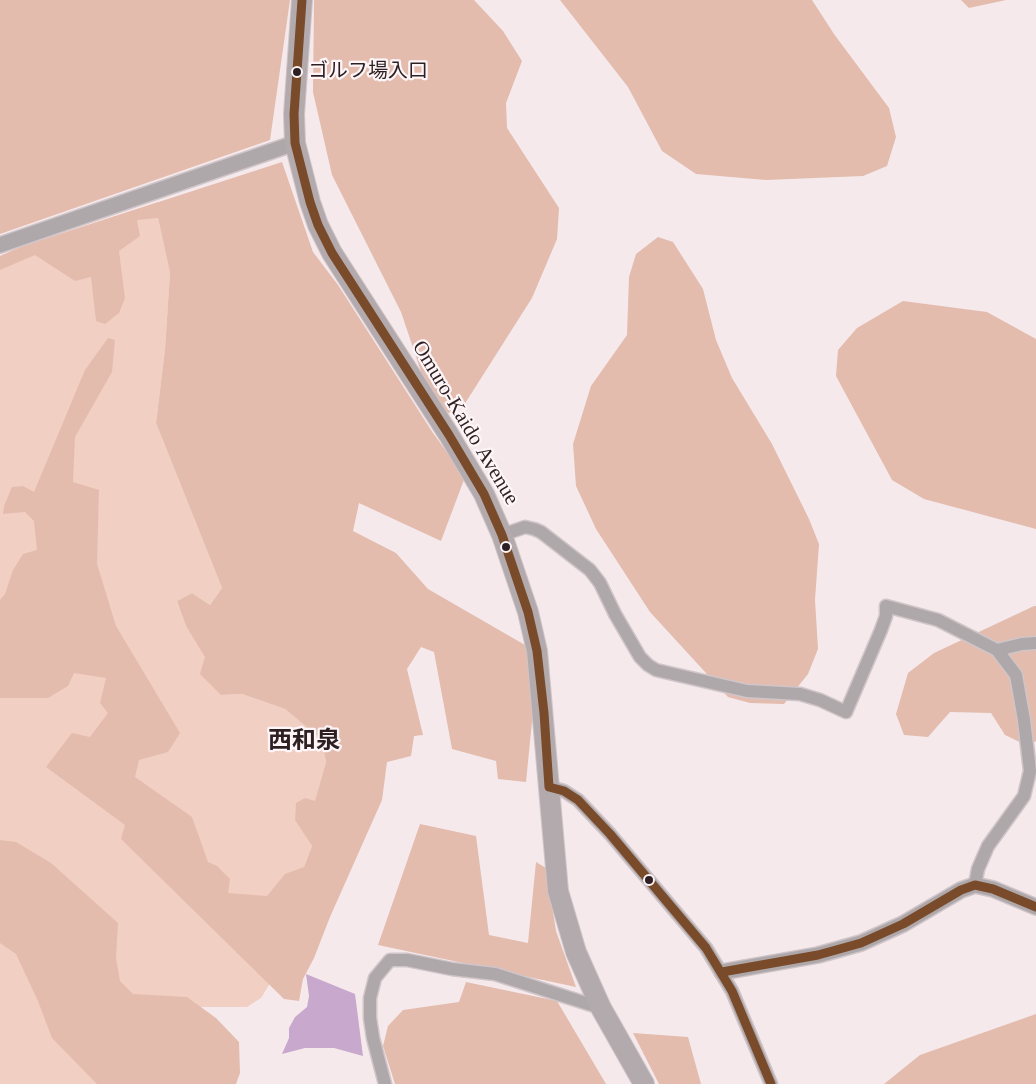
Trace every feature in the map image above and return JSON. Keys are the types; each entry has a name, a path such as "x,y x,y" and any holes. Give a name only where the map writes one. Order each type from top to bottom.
{"main road":[{"name":"Omuro-Kaido Avenue","path":"302,0 294,114 295,142 310,202 332,253 449,435 484,494 502,535 528,612 537,651 558,891 576,952 601,1008 644,1084"}],"street":[{"path":"0,245 295,142"},
{"path":"502,535 525,527 534,529 590,570 600,583 640,657 648,665 656,670 747,692 800,694 846,712 881,630 886,616 886,606 938,620 997,650 1016,675 1030,771 1024,796 988,846 978,869 975,885"},
{"path":"997,650 1036,643"},
{"path":"549,787 564,791 578,800 706,948 722,972 741,1011 771,1084"},
{"path":"722,972 818,955 861,943 903,924 961,890 975,885 993,889 1036,907"},
{"path":"385,1084 373,1038 370,998 375,978 390,960 407,960 452,969 495,974 601,1008"}],"shaded area":[{"path":"0,0 290,0 270,140 0,234"},
{"path":"314,0 474,0 503,31 522,61 506,103 507,128 559,208 557,239 532,298 464,405 437,419 401,312 332,175 313,92"},
{"path":"560,0 812,0 834,34 889,108 896,137 887,166 863,176 766,180 696,174 662,151 628,87"},
{"path":"961,0 1006,0 969,8"},
{"path":"282,162 313,252 338,285 433,433 465,477 441,541 359,503 353,531 396,553 428,589 525,645 530,661 533,711 526,782 498,779 496,761 452,749 434,652 421,647 407,669 423,735 414,736 411,756 387,762 382,800 303,979 299,1001 284,999 121,839 125,825 46,767 72,733 90,737 108,713 100,703 106,678 74,673 68,686 48,698 0,698 0,600 23,554 37,550 34,521 25,512 3,514 4,506 12,487 23,486 34,492 85,370 108,338 115,340 112,372 75,437 73,482 99,490 97,564 116,626 180,733 168,752 139,760 135,777 192,817 208,862 217,866 230,879 228,893 267,896 285,874 304,867 312,846 295,820 296,803 305,798 315,801 326,762 321,739 285,709 242,694 221,695 200,674 205,657 186,626 177,601 192,593 210,605 222,588 156,423 165,349 170,273 158,218 137,220 140,236 119,251 125,298 119,313 105,324 96,321 91,277 75,281 35,255 0,270 0,256 23,246"},
{"path":"158,202 158,218 170,273 165,349 156,423 222,588 210,605 192,593 177,601 186,626 206,657 221,695 242,694 285,709 321,739 326,762 315,802 296,820 312,846 272,980 261,998 247,1007 201,1007 127,1084 0,1084 0,256 23,246"},
{"path":"658,237 673,242 703,289 716,340 732,378 772,444 819,544 815,600 818,649 808,674 784,704 750,703 728,697 650,612 596,529 576,486 573,444 591,386 627,335 629,277 636,254"},
{"path":"903,301 987,312 1036,339 1036,529 924,499 892,480 836,376 838,350 857,328"},
{"path":"1036,606 1036,741 1028,746 1005,735 991,713 950,712 928,737 904,735 896,714 908,673 934,653"},
{"path":"420,824 476,836 489,935 528,943 536,862 546,868 556,931 576,987 378,945"},
{"path":"0,840 16,842 51,863 118,923 116,958 120,981 133,994 187,997 216,1018 239,1042 240,1073 236,1084 97,1084 52,1038 16,954 0,943"},
{"path":"306,974 355,994 363,1056 334,1048 305,1048 282,1054 289,1038 289,1028 295,1017 307,1007 309,996"},
{"path":"466,982 557,1001 606,1084 395,1084 383,1046 388,1026 403,1010 459,1002"},
{"path":"1036,1014 1036,1084 884,1084 920,1055"},
{"path":"633,1033 688,1037 701,1084 659,1084"}],"transit line":[{"path":"302,0 294,114 295,143 310,202 332,253 449,435 484,494 502,535 528,612 537,651 549,787"},
{"path":"549,787 564,791 578,800 610,834 706,948 732,991 771,1084"},
{"path":"722,972 818,955 861,943 903,924 961,890 975,885 993,889 1036,907"}],"place":[{"name":"ゴルフ場入口","path":"297,72"}],"district":[{"name":"西和泉","path":"304,742"}]}
